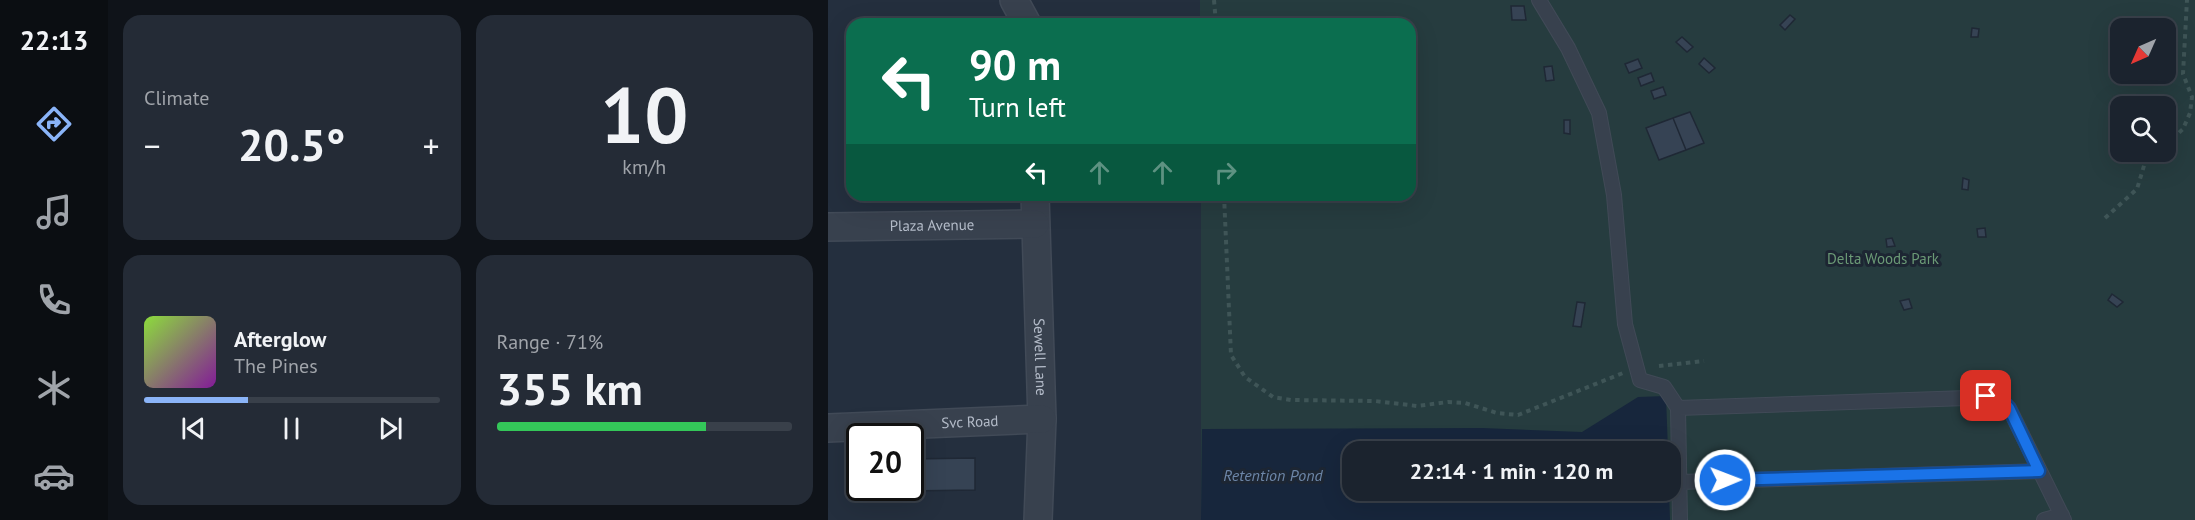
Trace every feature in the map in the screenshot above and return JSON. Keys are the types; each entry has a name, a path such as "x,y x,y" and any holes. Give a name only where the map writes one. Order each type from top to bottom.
{"street":[{"path":"1014,0 1024,18"},
{"name":"Sewell Lane","path":"1035,201 1042,419 1038,520"},
{"name":"Plaza Avenue","path":"828,227 1035,224"},
{"name":"Svc Road","path":"828,428 1042,419"}],"lane":[{"path":"1539,0 1568,48 1599,113 1614,195 1625,324 1640,380 1664,387 1678,408 1678,441"},
{"path":"1678,408 1996,398 2009,408 2063,517 2044,520"},
{"path":"1681,482 2039,471"},
{"path":"1679,501 1680,520"}],"path":[{"path":"1214,0 1216,18"},
{"path":"2176,136 2183,129 2190,113 2192,98 2183,74 2187,0"},
{"path":"2105,218 2137,189 2145,162"},
{"path":"1224,201 1231,355 1245,377 1273,398 1375,401 1417,406 1448,402 1465,403 1497,413 1518,415 1596,382 1637,370 1670,363 1704,361"}],"green space":[{"name":"Delta Woods Park","path":"1200,0 2195,0 2195,520 1201,520 1201,201 1416,201 1416,18 1200,18"}],"water":[{"name":"Retention Pond","path":"1666,396 1668,441 1342,441 1342,501 1669,501 1670,520 1201,520 1202,429 1482,428 1582,432 1638,397"}],"building":[{"path":"1511,6 1524,6 1526,20 1512,20"},
{"path":"1790,15 1795,19 1785,30 1780,25"},
{"path":"1972,28 1979,29 1978,37 1971,37"},
{"path":"1682,37 1693,47 1687,52 1676,42"},
{"path":"1704,58 1715,68 1709,73 1699,64"},
{"path":"1638,59 1642,68 1629,73 1625,64"},
{"path":"1552,66 1554,80 1546,81 1544,67"},
{"path":"1651,73 1654,81 1641,86 1638,78"},
{"path":"1663,87 1666,95 1654,99 1651,91"},
{"path":"1690,112 1704,143 1686,150 1673,118"},
{"path":"1673,118 1686,150 1659,160 1646,128"},
{"path":"1564,120 1570,120 1570,134 1564,133"},
{"path":"1963,178 1969,180 1968,190 1962,189"},
{"path":"1985,228 1986,237 1978,237 1977,229"},
{"path":"1892,238 1895,246 1887,247 1886,239"},
{"path":"2112,294 2123,302 2117,307 2108,300"},
{"path":"1909,299 1912,308 1904,310 1900,301"},
{"path":"1577,302 1585,303 1581,327 1573,326"},
{"path":"975,458 975,490 924,491 924,459"}],"route":[{"path":"1725,480 2039,471 2009,408 2003,401 1986,396"}]}
